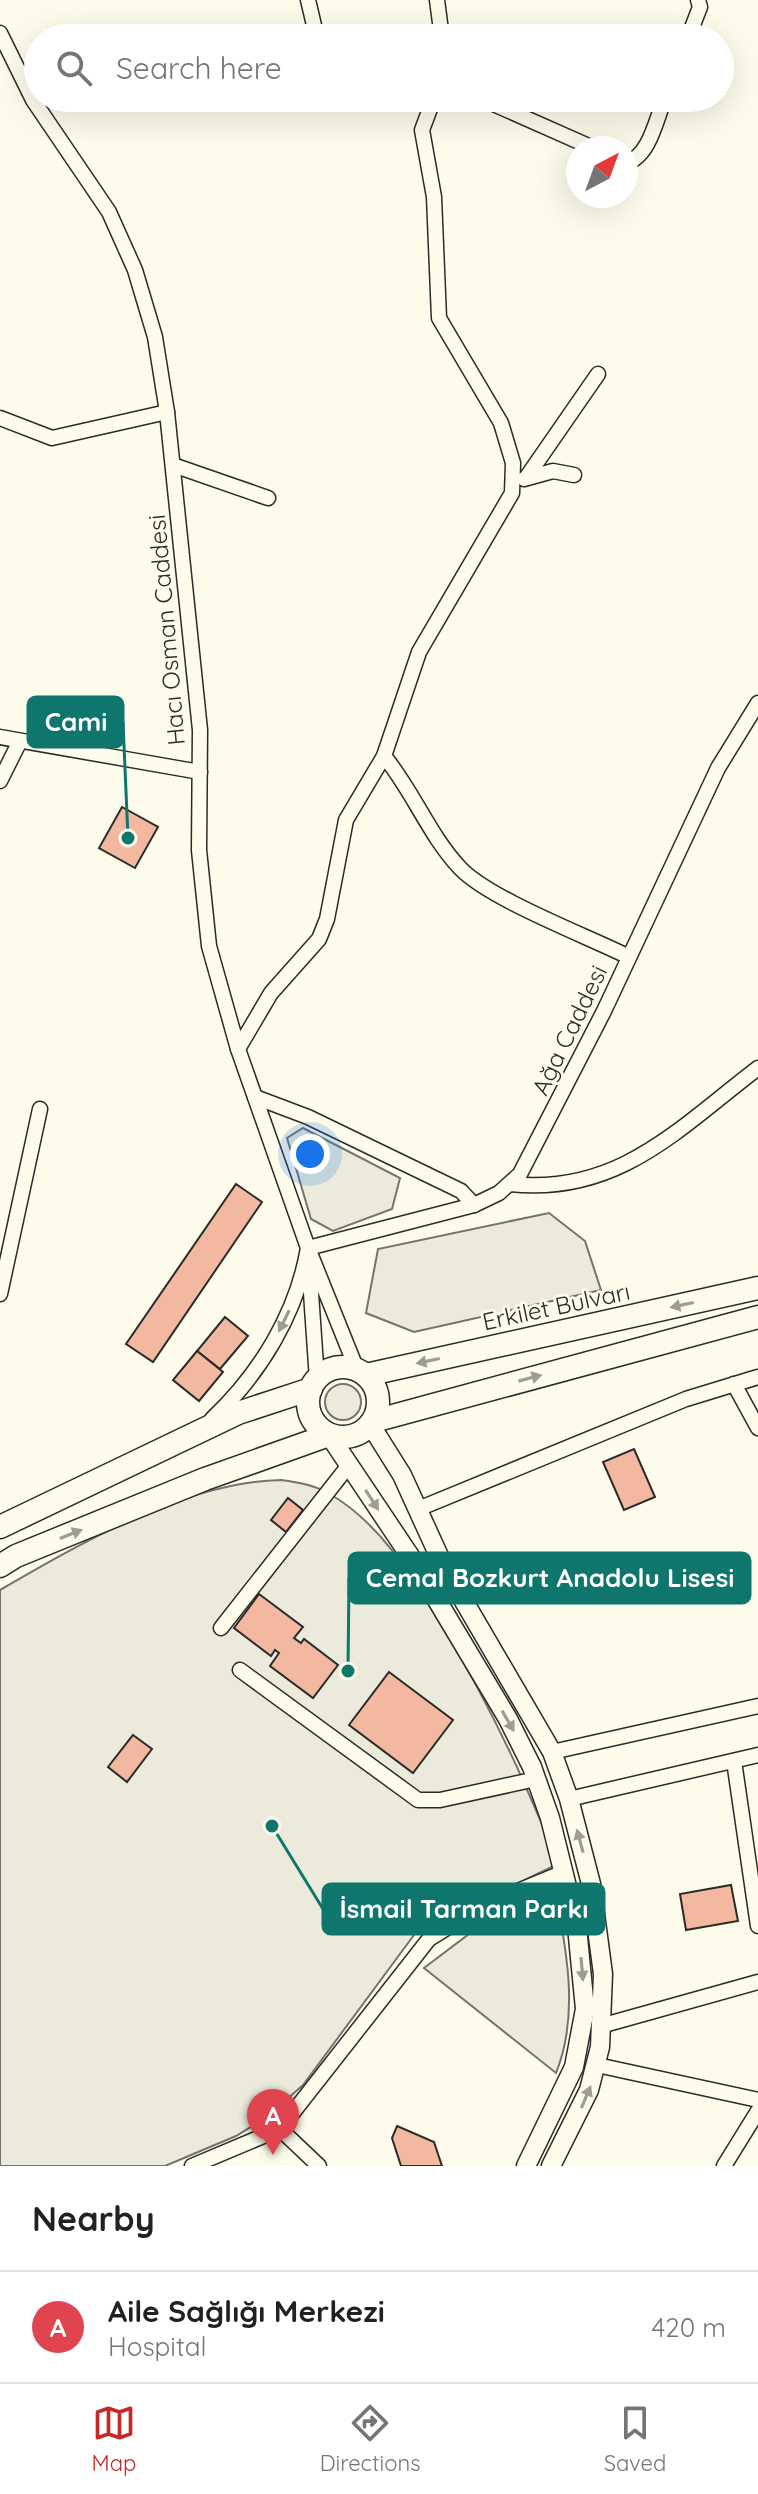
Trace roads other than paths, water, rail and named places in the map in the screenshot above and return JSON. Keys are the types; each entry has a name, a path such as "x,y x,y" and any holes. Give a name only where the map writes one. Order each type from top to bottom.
{"main road":[{"name":"Erkilet Bulvarı","path":"362,1372 758,1288"},
{"path":"0,1566 16,1556 205,1479 329,1435 349,1437 372,1422 758,1317"},
{"path":"0,1527 238,1413 314,1384 337,1367 362,1372 377,1391 379,1401 372,1422"},
{"path":"314,1384 310,1413 329,1435"}],"street":[{"path":"308,0 314,24"},
{"path":"437,0 440,24"},
{"path":"693,24 700,7 698,0"},
{"name":"Hacı Osman Caddesi","path":"0,33 24,82"},
{"name":"Hacı Osman Caddesi","path":"41,112 95,188 122,241 155,337 167,412 200,730 199,850 204,914 217,981 238,1049 308,1248"},
{"path":"428,112 422,130 434,197 439,318 501,423 520,481"},
{"path":"512,112 566,136"},
{"path":"638,156 659,112"},
{"path":"238,1049 271,993 319,939 327,919 346,820 384,756 419,652 520,481 598,374"},
{"path":"0,418 52,438 167,412"},
{"path":"173,465 268,498"},
{"path":"520,481 553,471 574,475"},
{"name":"Ağa Caddesi","path":"308,1248 474,1205 510,1184 527,1162 718,768 758,703"},
{"path":"0,737 200,772"},
{"path":"0,781 20,741"},
{"path":"384,756 413,794 447,853 476,883 629,957"},
{"path":"510,1184 574,1184 614,1172 650,1151 758,1068"},
{"path":"255,1097 308,1117 447,1184 461,1191 474,1205"},
{"path":"0,1294 40,1109"},
{"path":"308,1248 362,1372"},
{"path":"308,1248 314,1384"},
{"path":"198,1432 238,1392 271,1345 295,1298 308,1248"},
{"path":"418,1509 686,1399 758,1377"},
{"path":"734,1384 758,1428"},
{"path":"372,1422 418,1509 444,1567 552,1752 569,1799 597,1913 604,2025 597,2065 576,2120 551,2166"},
{"path":"329,1435 416,1565 508,1719 536,1779 564,1872 581,1957 583,2029 574,2067 526,2166"},
{"path":"221,1628 349,1465"},
{"path":"240,1670 418,1800 433,1802 536,1779"},
{"path":"552,1752 758,1706"},
{"path":"569,1799 758,1755"},
{"path":"734,1761 758,1926"},
{"path":"192,2166 280,2129 429,1939 484,1905 564,1872"},
{"path":"604,2025 758,1982"},
{"path":"597,2065 758,2100"},
{"path":"724,2166 758,2111"},
{"path":"280,2129 319,2166"}],"place":[{"name":"Cami","path":"128,838"},
{"name":"Cemal Bozkurt Anadolu Lisesi","path":"348,1671"},
{"name":"İsmail Tarman Parkı","path":"272,1826"},
{"name":"Aile Sağlığı Merkezi","path":"273,2155"}]}
